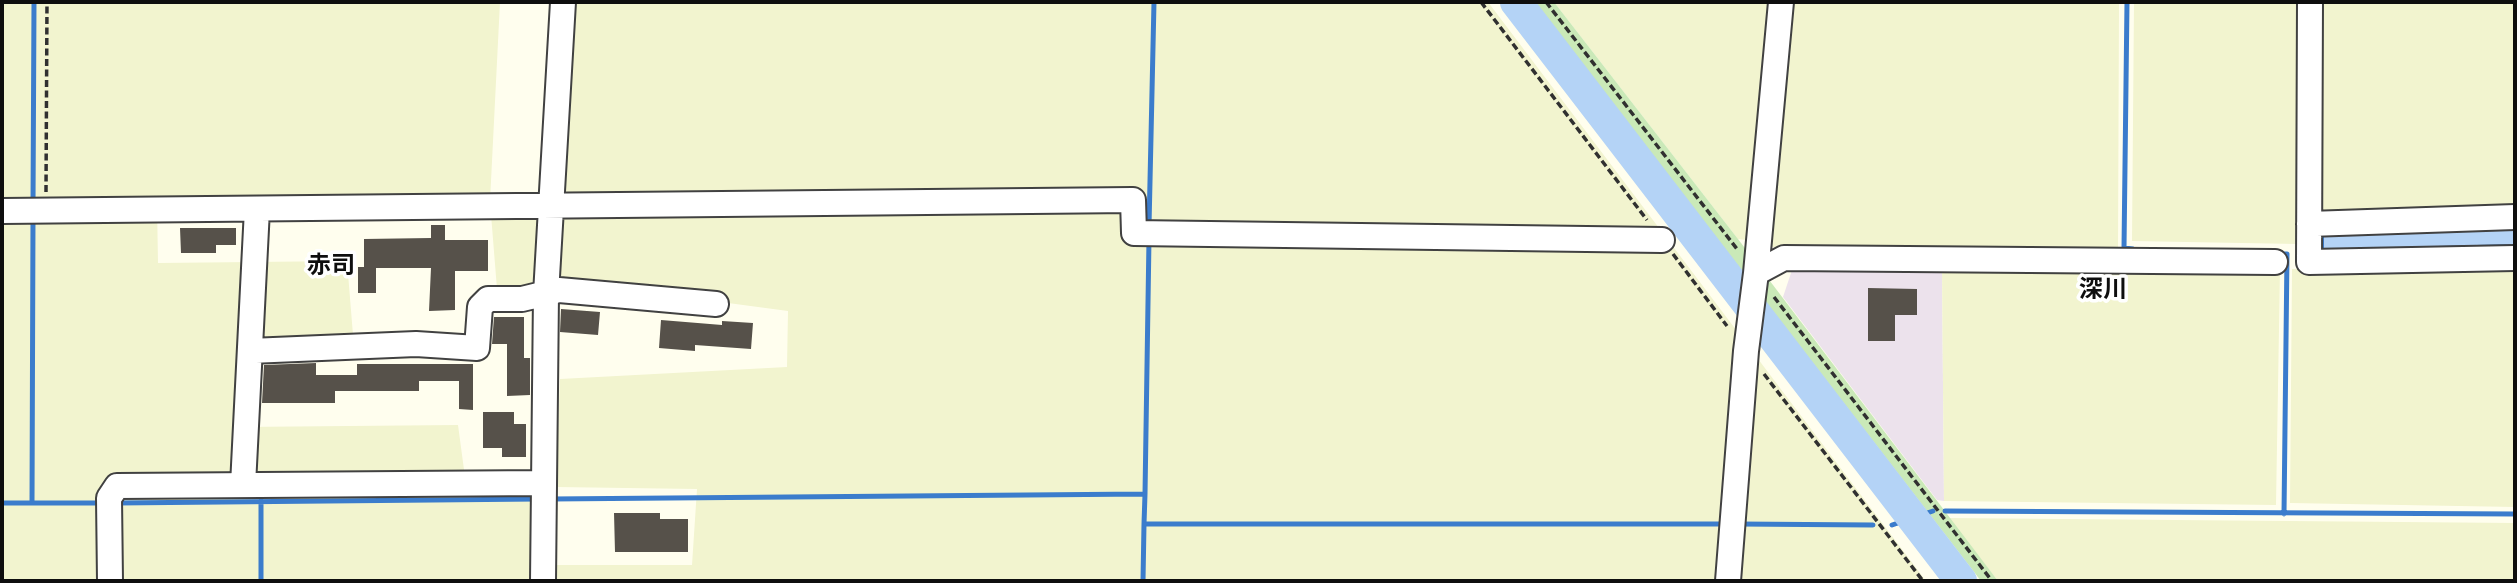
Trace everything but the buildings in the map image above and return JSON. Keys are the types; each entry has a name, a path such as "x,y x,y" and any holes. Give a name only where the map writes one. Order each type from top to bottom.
{"street":[{"path":"543,581 546,294 563,2"},
{"path":"1728,581 1746,351 1756,274 1781,2"},
{"path":"2310,2 2309,262 2515,258"},
{"path":"2,212 1133,200 1134,233 1662,240"},
{"path":"243,485 257,209"},
{"path":"2309,224 2515,218"},
{"path":"1756,274 1784,258 2275,262"},
{"path":"250,351 416,344 477,348 480,307 488,299 522,299 559,290 716,304"},
{"path":"110,581 109,505 117,486 243,485 544,494"}],"path":[{"path":"36,211 47,2"},
{"path":"1481,2 1923,581"}],"shaded area":[{"path":"1793,267 1942,270 1944,501 1937,500 1783,297"}],"green space":[{"path":"2,2 500,2 490,201 547,200 558,2 1488,2 1926,581 2,581","holes":["490,202 497,289 556,280 788,311 787,367 560,379 556,487 697,489 692,565 539,565 537,492 467,492 458,425 240,427 243,343 353,335 347,261 158,263 157,204"]},
{"path":"1534,2 1554,2 1998,581 1981,581"},
{"path":"1554,2 1770,2 1746,240 1738,239"},
{"path":"1792,2 2119,2 2118,252 1766,247"},
{"path":"2134,2 2300,2 2297,244 2132,241"},
{"path":"2316,2 2515,2 2515,211 2315,217"},
{"path":"2515,265 2515,507 2290,503 2292,269"},
{"path":"2280,269 2276,505 1944,501 1942,270"},
{"path":"1948,518 2515,523 2515,581 1998,581"}],"water":[{"path":"2515,229 2515,245 2323,250 2323,235"}],"waterway":[{"path":"33,205 34,2"},
{"path":"1149,226 1154,2"},
{"path":"1516,2 1961,581"},
{"path":"2127,2 2124,248 2133,249"},
{"path":"32,503 33,218"},
{"path":"1145,494 1149,239"},
{"path":"2279,254 2287,254 2284,514"},
{"path":"551,499 1145,494 1144,524 1725,524"},
{"path":"117,503 538,499"},
{"path":"261,501 261,581"},
{"path":"2,503 104,503"},
{"path":"1892,525 1933,511"},
{"path":"1945,511 2515,514"},
{"path":"1143,581 1144,524"},
{"path":"1738,524 1873,525"}],"district":[{"name":"赤司","path":"331,268"},
{"name":"深川","path":"2103,292"}]}
